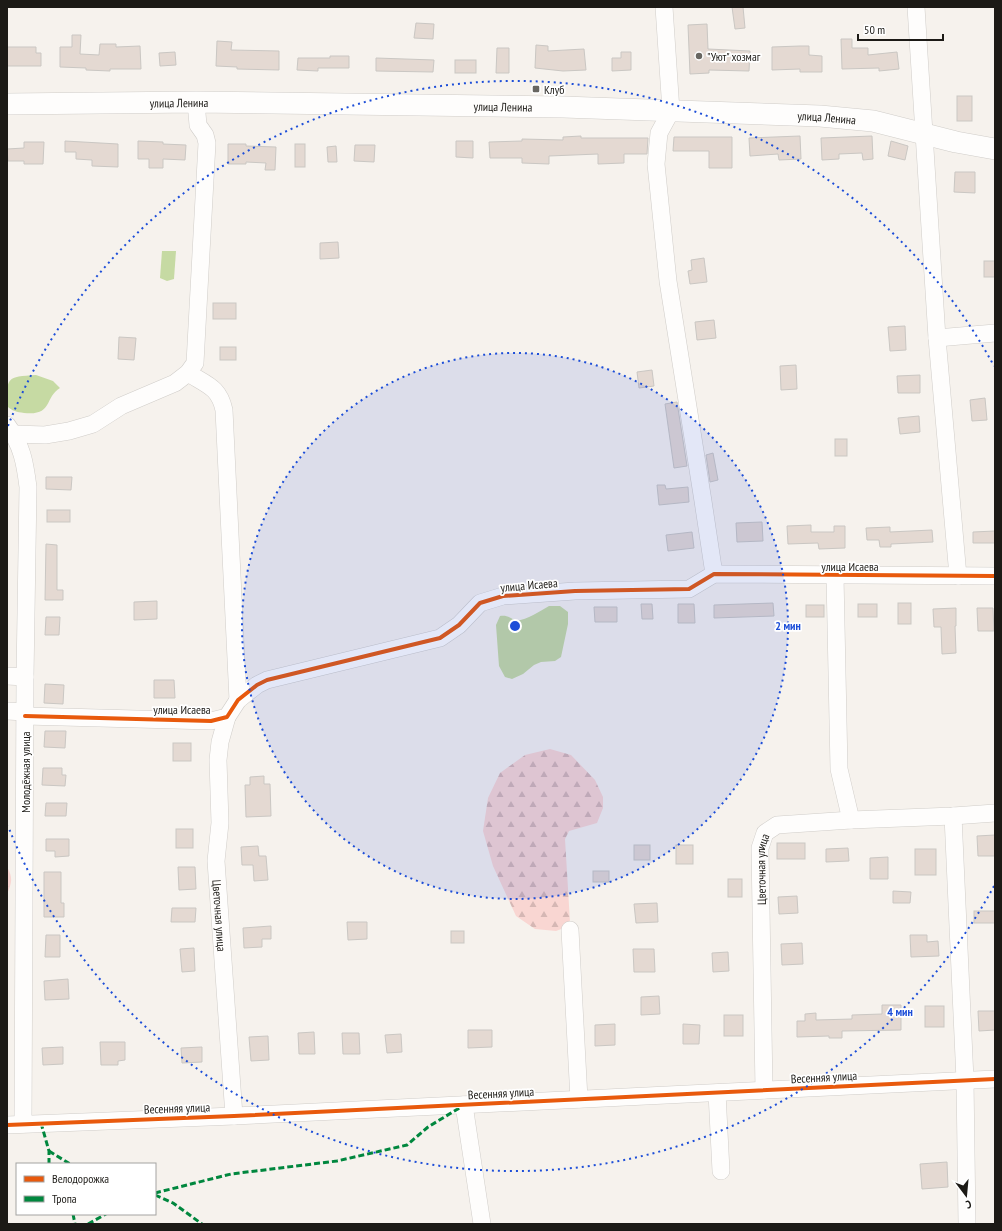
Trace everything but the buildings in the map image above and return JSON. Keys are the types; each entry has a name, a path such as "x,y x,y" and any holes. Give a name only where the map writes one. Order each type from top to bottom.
{"main road":[{"name":"улица Ленина","path":"7,104 196,102 555,107 820,116 873,121 974,146 995,149"}],"street":[{"path":"664,7 671,111 659,133 656,164 668,281 714,574"},
{"path":"916,7 937,338 958,576"},
{"path":"11,430 45,435 69,431 93,424 121,406 174,383 188,373 195,362 207,143 205,135 198,125 196,102"},
{"path":"937,338 995,333"},
{"path":"188,373 214,389 221,398 224,410 238,700"},
{"name":"Молодёжная улица","path":"11,430 25,462 28,487 25,714 15,1124"},
{"name":"улица Исаева","path":"7,711 25,714 211,721 227,717 238,700 257,685 267,680 440,638 459,625 480,603 503,596 574,591 689,589 714,574 995,576"},
{"path":"834,576 839,769 851,820"},
{"path":"7,676 25,677"},
{"name":"Цветочная улица","path":"227,717 220,742 218,760 220,823 216,861 234,1116"},
{"name":"Цветочная улица","path":"764,1090 760,848 765,833 777,825 851,820 995,814"},
{"path":"953,816 965,1080 967,1224"},
{"path":"570,930 579,1099"},
{"name":"Весенняя улица","path":"15,1124 234,1116 995,1079"},
{"path":"717,1093 721,1171"},
{"path":"464,1105 482,1224"}],"green space":[{"path":"550,749 571,755 595,780 603,797 603,808 597,823 569,831 565,839 570,922 564,928 556,931 535,929 516,916 493,866 483,831 488,798 500,773 525,755"},
{"path":"7,867 11,880 7,894"}],"shaded area":[{"path":"162,251 176,251 174,279 167,281 160,278"},
{"path":"36,375 53,381 60,388 55,392 44,409 40,412 24,413 9,408 7,406 7,389 10,380 19,377"},
{"path":"549,606 560,606 568,612 568,624 561,657 555,661 541,662 534,665 523,674 512,679 505,677 499,666 496,625 500,616 508,617 516,621 529,617"}],"marked path":[{"path":"156,1193 231,1174 337,1161 407,1145 428,1127 461,1107"},
{"path":"41,1123 49,1151 49,1163"},
{"path":"49,1151 68,1163"},
{"path":"156,1195 173,1203 202,1224"},
{"path":"73,1215 75,1224"},
{"path":"88,1224 104,1215"}],"cycle path":[{"path":"25,716 211,721 227,717 238,700 257,685 267,680 440,638 459,625 480,603 503,596 575,591 689,589 714,574 995,576"},
{"path":"7,1125 234,1116 995,1079"}],"place":[{"name":"\"Уют\" хозмаг","path":"699,56"},
{"name":"Клуб","path":"536,89"}]}
